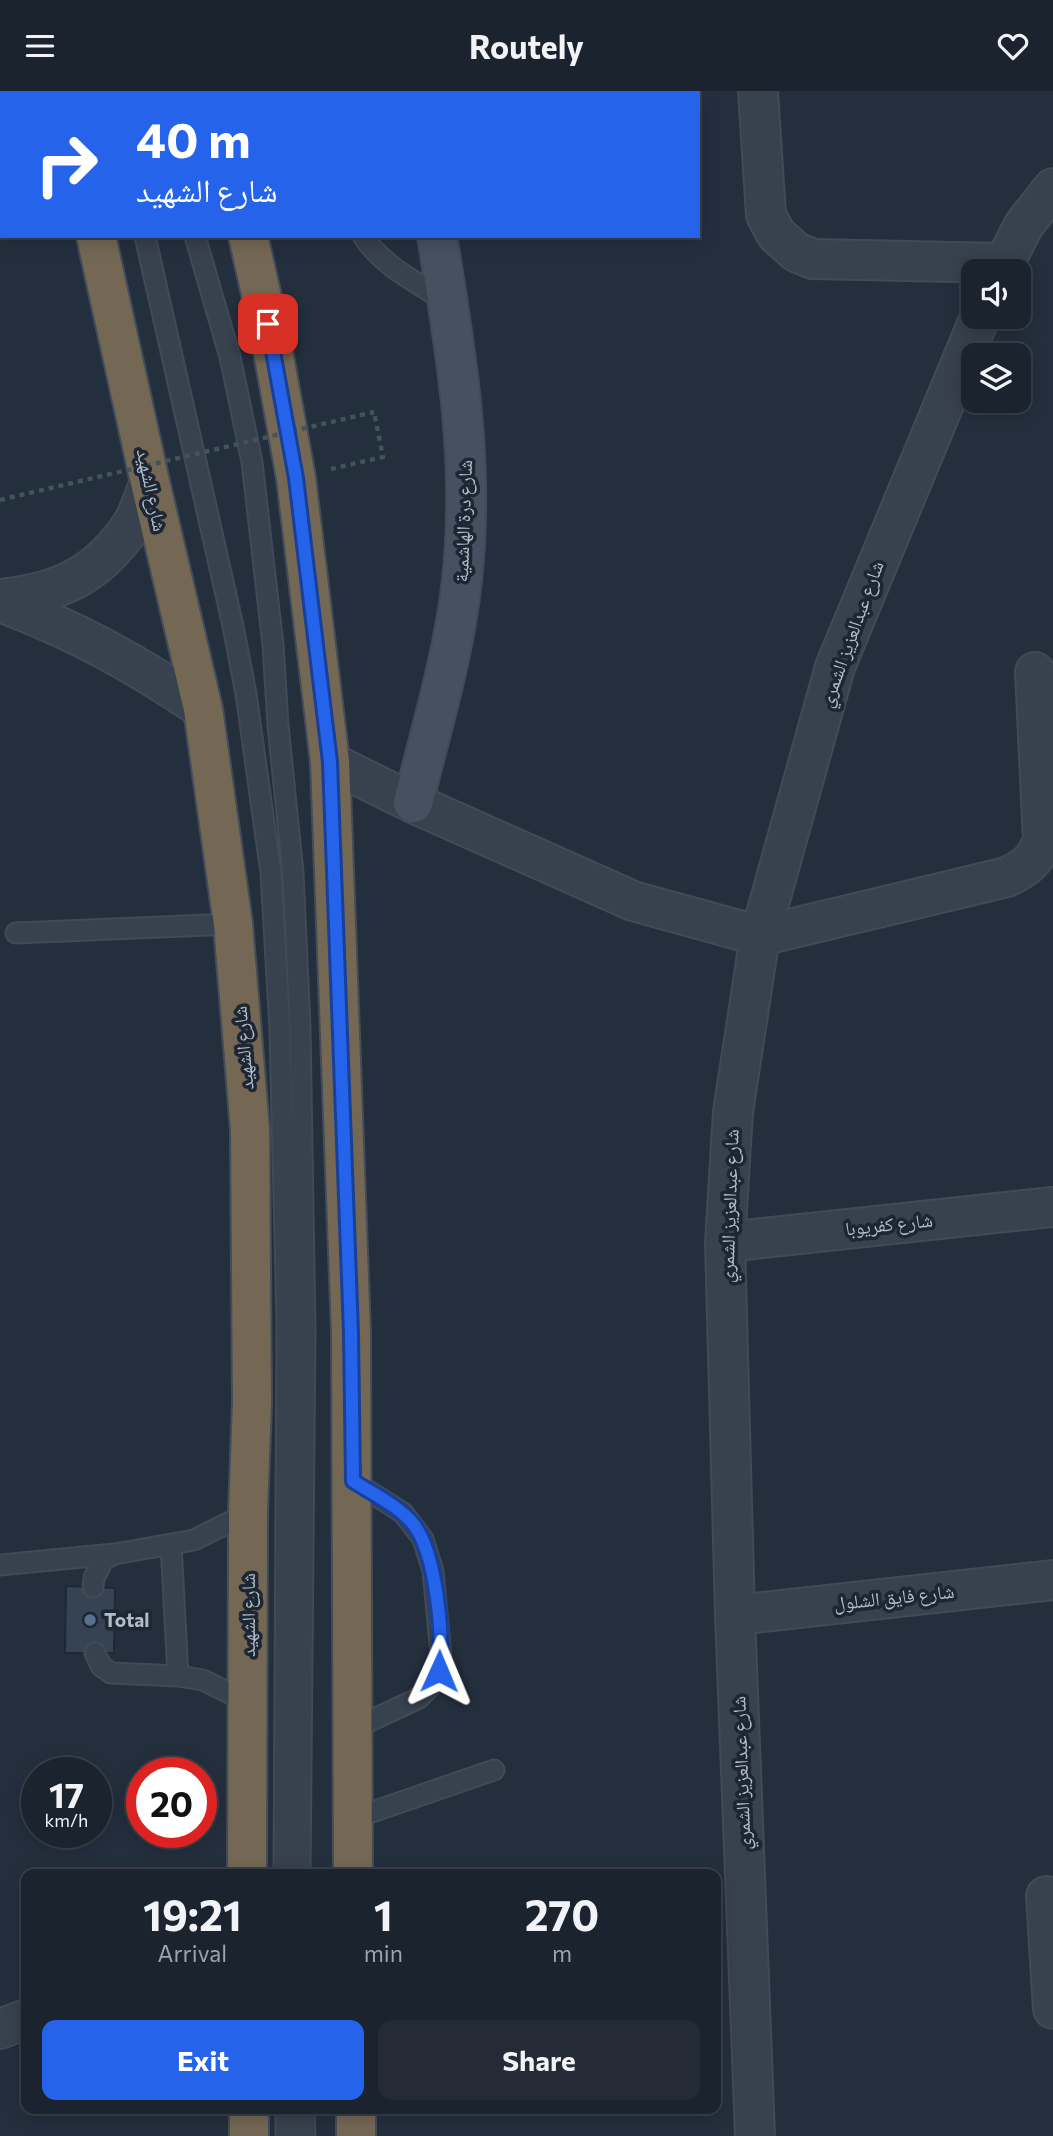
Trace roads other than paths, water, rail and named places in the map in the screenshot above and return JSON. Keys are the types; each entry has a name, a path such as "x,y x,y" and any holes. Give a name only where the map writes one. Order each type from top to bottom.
{"highway":[{"name":"شارع الشهيد","path":"96,238 202,709 233,925 250,1130 253,1402 248,1513 247,1869"},
{"path":"248,238 271,338 296,478 330,762 350,1305 353,1869"},
{"path":"249,2114 249,2136"},
{"path":"356,2114 356,2136"}],"street":[{"path":"758,91 766,215 776,234 796,252 813,259 961,265"},
{"path":"1005,259 1024,225 1053,188"},
{"name":"شارع درة الهاشمية","path":"413,803 455,628 466,531 465,435 461,389 438,238"},
{"name":"شارع عبدالعزيز الشمري","path":"755,2136 735,1615 725,1242 733,1112 760,936 835,667 975,329"},
{"path":"0,601 36,596 75,580 108,555 134,521 150,482"},
{"path":"0,601 103,646 202,709"},
{"path":"330,762 413,803 633,901 760,936 1007,877 1035,859 1043,841 1035,672"},
{"name":"شارع كفريوبا","path":"725,1242 1053,1207"},
{"name":"شارع فايق الشلول","path":"735,1615 1053,1580"},
{"path":"1046,1896 1053,2009"},
{"path":"0,2029 21,2021"},
{"path":"752,2098 768,2136"}],"lane":[{"path":"145,238 233,626 246,694 271,873 280,1030 287,1322 284,1869"},
{"path":"196,238 230,357 252,462 273,645 293,873 300,1027 305,1331 300,1869"},
{"path":"364,238 374,252 387,262 448,302"},
{"path":"16,933 233,925"},
{"path":"353,1481 402,1513 423,1539 433,1571 441,1655 439,1671 431,1686 419,1698 353,1728"},
{"path":"0,1565 115,1553 194,1541 248,1513"},
{"path":"171,1545 178,1676"},
{"path":"93,1587 94,1578 103,1560 115,1553"},
{"path":"95,1653 101,1666 111,1673 203,1680 218,1685 247,1702"},
{"path":"352,1819 494,1770"},
{"path":"286,2114 286,2136"},
{"path":"304,2114 304,2136"}],"place":[{"name":"Total","path":"90,1620"}]}
